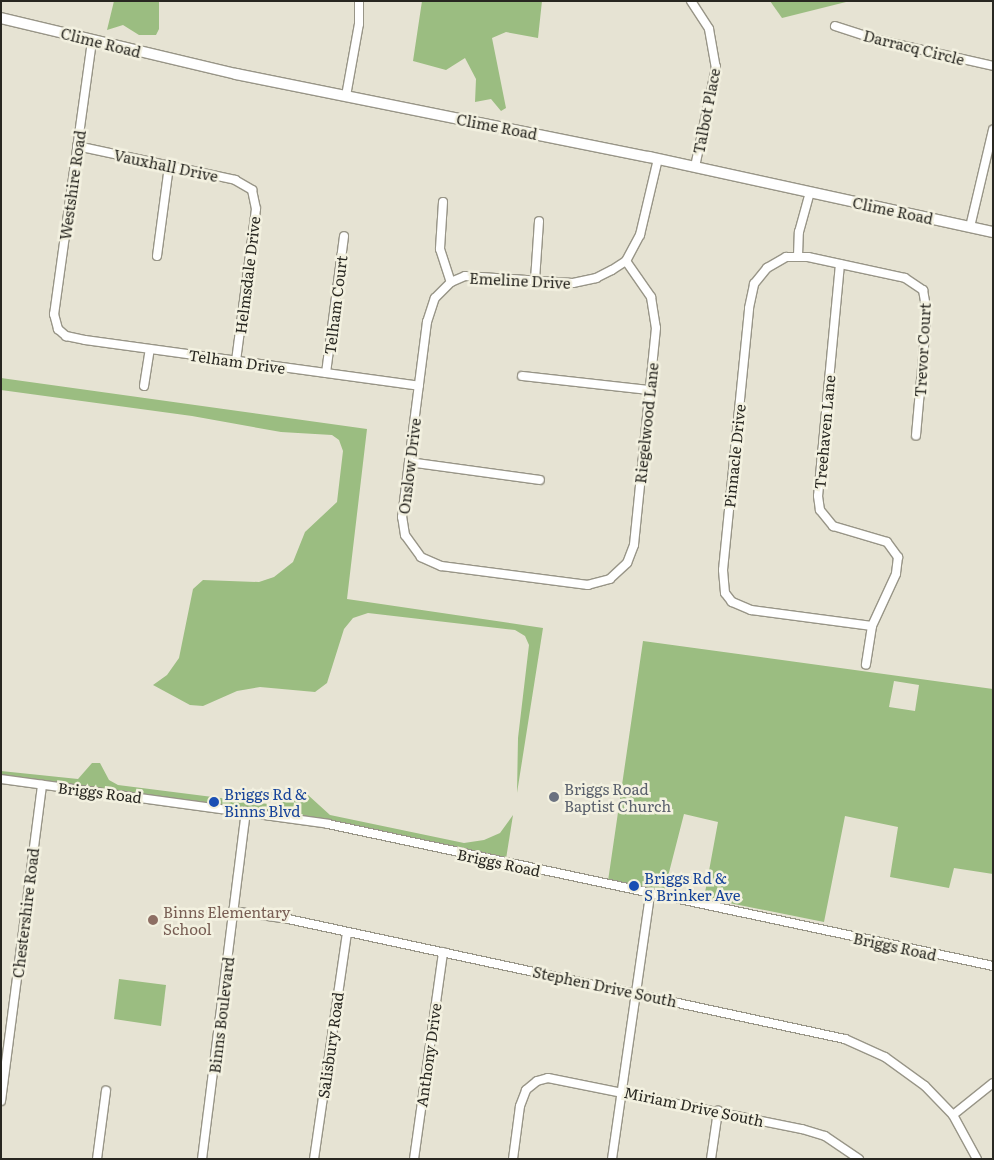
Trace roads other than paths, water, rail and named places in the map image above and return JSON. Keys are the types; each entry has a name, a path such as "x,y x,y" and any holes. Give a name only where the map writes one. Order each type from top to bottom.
{"main road":[{"name":"Clime Road","path":"1,18 92,41 346,96 658,158 993,232"}],"street":[{"path":"346,96 359,24 359,1"},
{"name":"Talbot Place","path":"691,1 708,29 716,68 695,167"},
{"name":"Darracq Circle","path":"836,26 878,40 993,66"},
{"name":"Westshire Road","path":"58,329 54,314 92,41"},
{"path":"970,226 993,130"},
{"name":"Vauxhall Drive","path":"77,146 235,180 252,190"},
{"path":"626,261 646,221 658,158"},
{"path":"156,256 169,166"},
{"name":"Helmsdale Drive","path":"236,360 256,209 252,190"},
{"path":"810,192 799,232 798,256 840,264"},
{"path":"443,202 440,249 452,282"},
{"path":"534,280 539,221"},
{"name":"Telham Court","path":"326,374 344,236"},
{"name":"Pinnacle Drive","path":"798,256 776,261 767,268 752,291 722,583 732,602 751,610 872,626"},
{"name":"Emeline Drive","path":"452,282 472,276 583,282 626,261"},
{"name":"Riegelwood Lane","path":"605,582 627,563 634,544 656,328 651,297 626,261"},
{"name":"Trevor Court","path":"840,264 901,277 915,282 927,301 916,436"},
{"name":"Treehaven Lane","path":"840,264 818,496 820,510 833,526 882,540 896,552 896,574 872,626 866,665"},
{"name":"Onslow Drive","path":"452,282 432,305 419,386 402,524 410,544 428,561 579,585 605,582"},
{"name":"Telham Drive","path":"58,329 77,339 419,386"},
{"path":"144,386 150,349"},
{"path":"522,376 649,390"},
{"path":"409,462 540,480"},
{"name":"Briggs Road","path":"1,780 246,812 336,826 993,966"},
{"name":"Chestershire Road","path":"1,1102 42,785"},
{"name":"Binns Boulevard","path":"202,1159 246,812"},
{"path":"612,1159 650,894"},
{"name":"Stephen Drive South","path":"233,911 288,919 845,1039 885,1057 925,1086 952,1115 977,1159"},
{"name":"Salisbury Road","path":"314,1159 347,932"},
{"name":"Anthony Drive","path":"414,1159 443,952"},
{"name":"Miriam Drive South","path":"513,1159 520,1106 526,1090 537,1080 560,1078 718,1111 825,1136 859,1159"},
{"path":"952,1115 993,1083"},
{"path":"97,1159 106,1091"},
{"path":"711,1159 718,1111"}],"place":[{"name":"Briggs Road Baptist Church","path":"554,797"},
{"name":"Briggs Rd & Binns Blvd","path":"214,802"},
{"name":"Briggs Rd & S Brinker Ave","path":"634,886"},
{"name":"Binns Elementary School","path":"153,920"}]}
